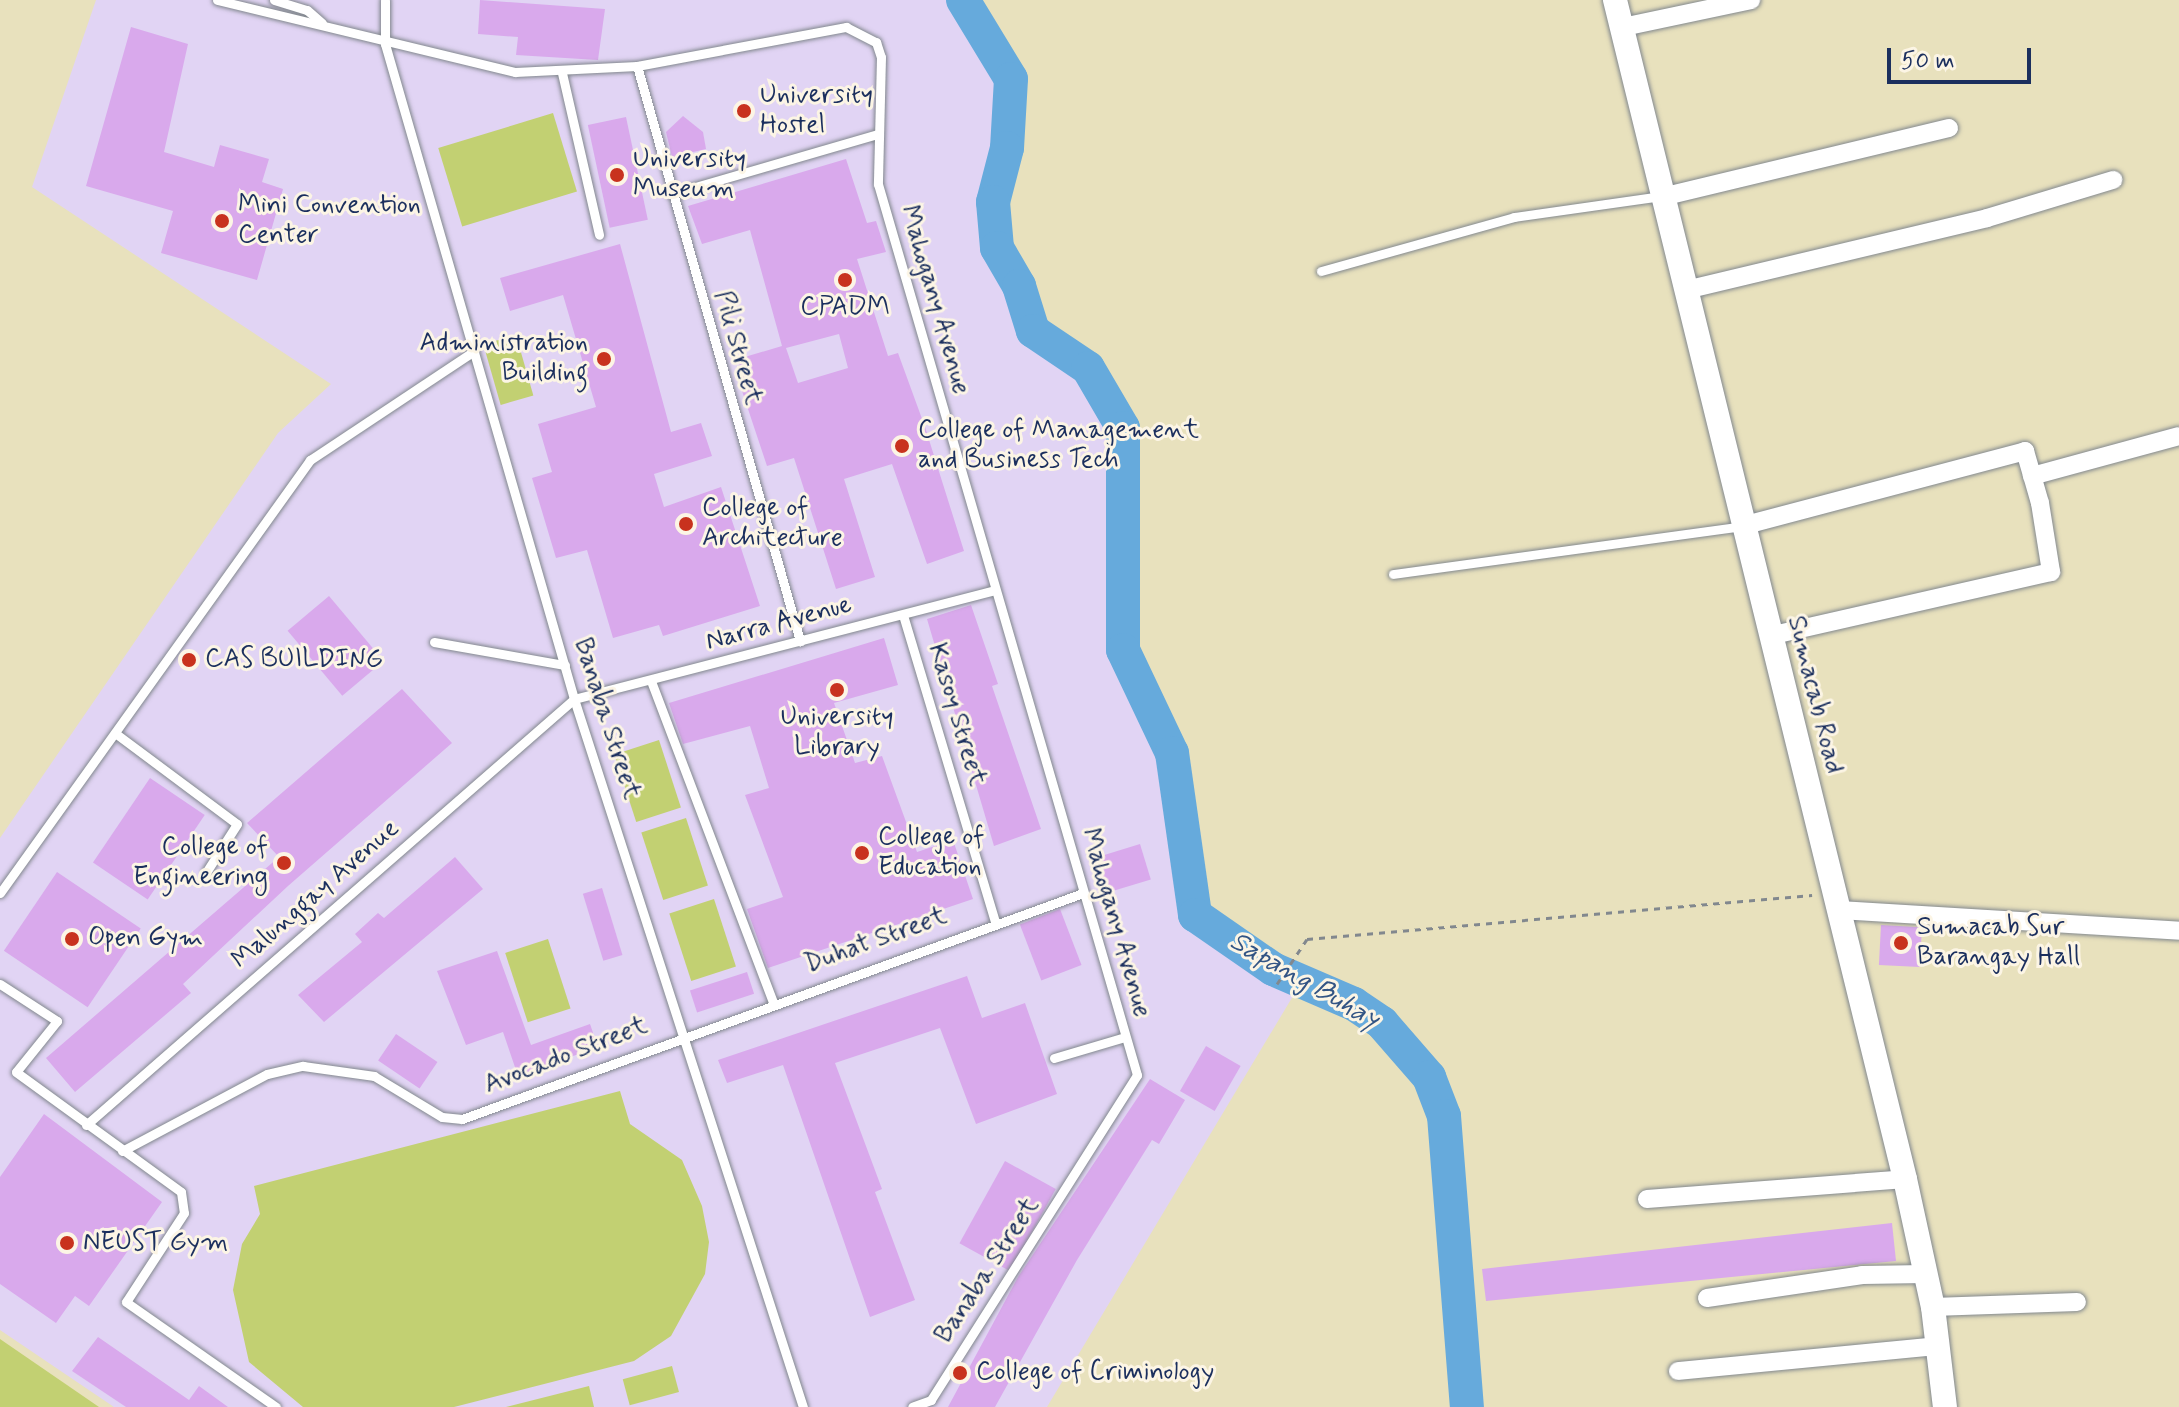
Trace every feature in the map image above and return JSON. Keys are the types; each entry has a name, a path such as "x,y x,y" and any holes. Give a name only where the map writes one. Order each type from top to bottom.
{"main road":[{"name":"Sumacab Road","path":"1615,0 1690,289 1742,526 1905,1179 1933,1307 1945,1407"}],"street":[{"path":"1623,27 1751,0"},
{"path":"1666,196 1949,128"},
{"path":"1690,289 1987,218 2113,180"},
{"path":"2032,476 2179,436"},
{"path":"1742,526 2025,451 2032,476 2051,572 1770,636"},
{"path":"1838,901 2179,931"},
{"path":"1647,1199 1905,1179"},
{"path":"1707,1298 1862,1275 1926,1274"},
{"path":"1933,1307 2077,1302"},
{"path":"1678,1371 1938,1346"}],"lane":[{"name":"Mahogany Avenue","path":"217,0 302,24 322,23 515,72 562,73 637,66 846,27 876,42 881,57 878,184 1137,1075 1093,1148"},
{"name":"Mahogany Avenue","path":"274,0 307,10 322,23"},
{"name":"Banaba Street","path":"385,0 384,39 574,699 686,1035 803,1407"},
{"name":"Pili Street","path":"637,66 800,641"},
{"path":"562,73 599,235"},
{"path":"671,194 878,134"},
{"path":"1321,271 1514,217 1666,196"},
{"path":"0,893 310,460 474,351"},
{"path":"1393,574 1742,526"},
{"name":"Narra Avenue","path":"574,699 994,590"},
{"name":"Kasoy Street","path":"903,615 995,921"},
{"path":"434,642 565,665"},
{"path":"651,681 773,1003"},
{"name":"Malunggay Avenue","path":"86,1125 574,699"},
{"path":"115,733 237,824 207,871"},
{"name":"Duhat Street","path":"686,1035 995,921 1083,893"},
{"path":"0,984 57,1021 16,1072 181,1192 186,1205 126,1302 276,1407"},
{"name":"Avocado Street","path":"122,1151 267,1074 303,1066 374,1076 442,1117 462,1119 686,1035"},
{"path":"1054,1058 1125,1037"},
{"name":"Banaba Street","path":"912,1407 931,1400 1093,1148"}],"path":[{"path":"1277,984 1307,939 1838,901"}],"shaded area":[{"path":"96,0 963,0 1011,79 1007,148 993,202 997,248 1019,286 1033,331 1088,368 1123,428 1123,650 1172,753 1195,915 1273,969 1302,981 1047,1407 114,1407 0,1330 0,838 278,433 331,384 32,187"}],"green space":[{"path":"553,113 577,191 462,227 438,148"},
{"path":"516,335 533,396 501,405 483,344"},
{"path":"659,740 681,808 636,822 614,755"},
{"path":"686,818 708,886 663,900 641,833"},
{"path":"714,899 736,967 691,981 669,914"},
{"path":"548,939 571,1008 528,1022 505,953"},
{"path":"620,1091 630,1124 682,1160 702,1206 709,1242 705,1274 671,1336 634,1361 454,1407 303,1407 249,1362 233,1290 242,1244 260,1214 254,1186"},
{"path":"0,1339 99,1407 0,1407"},
{"path":"672,1366 679,1392 630,1405 623,1379"},
{"path":"589,1386 594,1407 506,1407"}],"building":[{"path":"480,0 605,9 598,60 516,55 518,37 478,34"},
{"path":"131,27 188,44 164,152 214,167 220,145 269,159 262,182 283,189 257,280 161,253 173,211 86,186"},
{"path":"683,116 703,132 706,149 672,157 666,132"},
{"path":"626,117 648,220 610,228 588,125"},
{"path":"846,159 867,223 876,221 886,252 857,259 888,356 898,353 964,551 927,564 892,464 844,479 875,577 836,589 794,458 767,466 740,385 744,383 738,359 782,346 750,230 702,244 688,206","holes":["839,334 848,368 798,383 786,348"]},
{"path":"620,244 671,432 701,423 712,456 654,474 664,507 721,487 760,606 663,636 659,625 613,638 587,550 556,558 532,478 552,472 538,424 596,407 563,295 510,311 500,278"},
{"path":"329,596 384,661 342,696 288,631"},
{"path":"971,605 998,684 992,686 1041,829 994,846 927,619"},
{"path":"884,638 898,685 834,703 855,763 882,756 917,852 953,840 973,899 768,968 747,909 783,897 745,795 769,788 750,726 683,744 669,703"},
{"path":"402,689 452,743 288,886 183,984 191,993 75,1092 46,1058 279,857 247,823"},
{"path":"150,778 205,815 148,899 93,863"},
{"path":"1140,844 1151,879 1108,893 1097,857"},
{"path":"455,857 483,889 324,1022 298,995 362,942 355,934 378,913 384,918"},
{"name":"Open Gym","path":"57,872 141,928 88,1007 4,951"},
{"path":"602,888 622,955 603,961 583,894"},
{"path":"1060,909 1082,965 1041,980 1020,924"},
{"name":"Sumacab Sur Barangay Hall","path":"1881,925 1922,927 1920,967 1879,965"},
{"path":"497,951 531,1045 590,1024 598,1047 518,1076 503,1032 466,1045 437,971"},
{"path":"747,972 754,994 697,1012 690,991"},
{"path":"967,976 982,1018 1025,1003 1057,1094 976,1124 940,1028 835,1063 882,1189 875,1192 915,1300 870,1317 783,1065 727,1083 718,1060"},
{"path":"396,1034 437,1062 420,1088 378,1061"},
{"path":"1206,1046 1241,1066 1215,1111 1180,1091"},
{"path":"1150,1079 1185,1100 1159,1144 1152,1140 1077,1260 995,1407 948,1407 1018,1277"},
{"name":"NEUST Gym","path":"44,1114 162,1202 89,1306 75,1296 56,1323 0,1284 0,1177"},
{"path":"1005,1161 1056,1189 1010,1271 959,1243"},
{"path":"1892,1223 1896,1261 1486,1301 1482,1269"},
{"path":"98,1337 189,1400 199,1386 228,1407 126,1407 72,1371"}],"waterway":[{"name":"Sapang Buhay","path":"963,0 1011,79 1007,148 993,202 997,248 1019,286 1033,331 1088,368 1123,428 1123,650 1172,753 1195,915 1273,969 1354,1004 1382,1023 1429,1077 1444,1116 1467,1407"}],"place":[{"name":"University Hostel","path":"744,111"},
{"name":"University Museum","path":"617,175"},
{"name":"Mini Convention Center","path":"222,221"},
{"name":"CPADM","path":"845,280"},
{"name":"Administration Building","path":"604,359"},
{"name":"College of Management and Business Tech","path":"902,446"},
{"name":"College of Architecture","path":"686,524"},
{"name":"CAS BUILDING","path":"189,660"},
{"name":"University Library","path":"837,690"},
{"name":"College of Education","path":"862,853"},
{"name":"College of Engineering","path":"284,863"},
{"name":"Open Gym","path":"72,939"},
{"name":"Sumacab Sur Barangay Hall","path":"1901,943"},
{"name":"NEUST Gym","path":"67,1243"},
{"name":"College of Criminology","path":"960,1373"}]}
